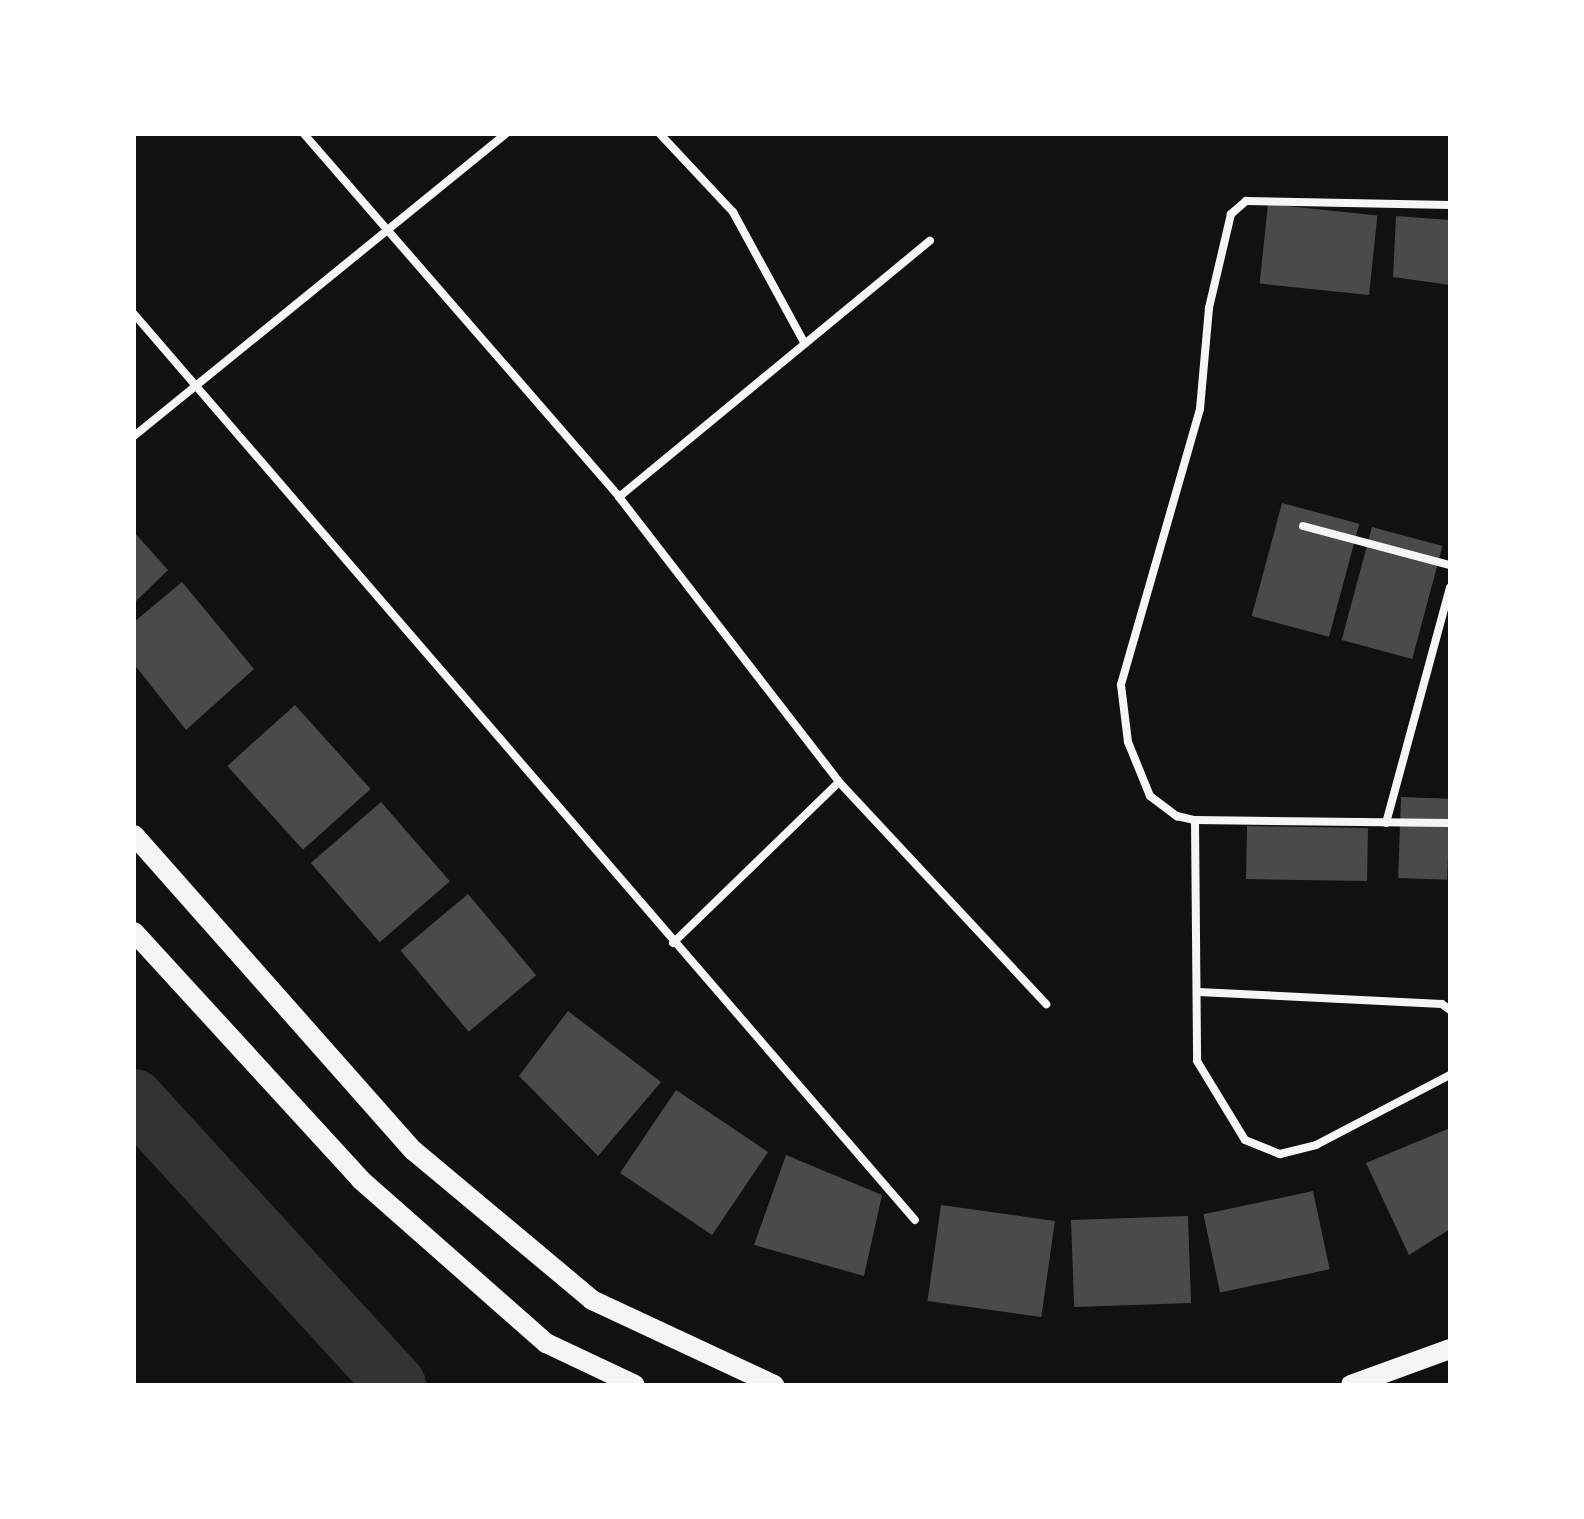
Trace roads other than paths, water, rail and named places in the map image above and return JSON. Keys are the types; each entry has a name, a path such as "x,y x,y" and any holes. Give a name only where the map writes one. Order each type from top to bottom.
{"main road":[{"path":"134,835 414,1151 592,1300 774,1385"},
{"path":"134,932 361,1180 546,1343 635,1385"},
{"path":"1351,1385 1450,1349"}],"street":[{"path":"304,134 619,497 839,782 1046,1004"},
{"path":"134,436 506,134"},
{"path":"660,134 733,212 805,344"},
{"path":"1450,205 1246,201 1231,214 1209,308 1200,409 1121,685 1128,742 1150,796 1177,816 1195,820 1450,823"},
{"path":"619,497 930,241"},
{"path":"134,314 673,943 915,1220"},
{"path":"1303,526 1450,565"},
{"path":"1386,823 1450,588"},
{"path":"673,943 839,782"},
{"path":"1195,820 1197,1061 1245,1140 1280,1154 1316,1145 1450,1075"},
{"path":"1198,992 1442,1004 1450,1010"}],"waterway":[{"path":"134,1099 396,1385"}]}
